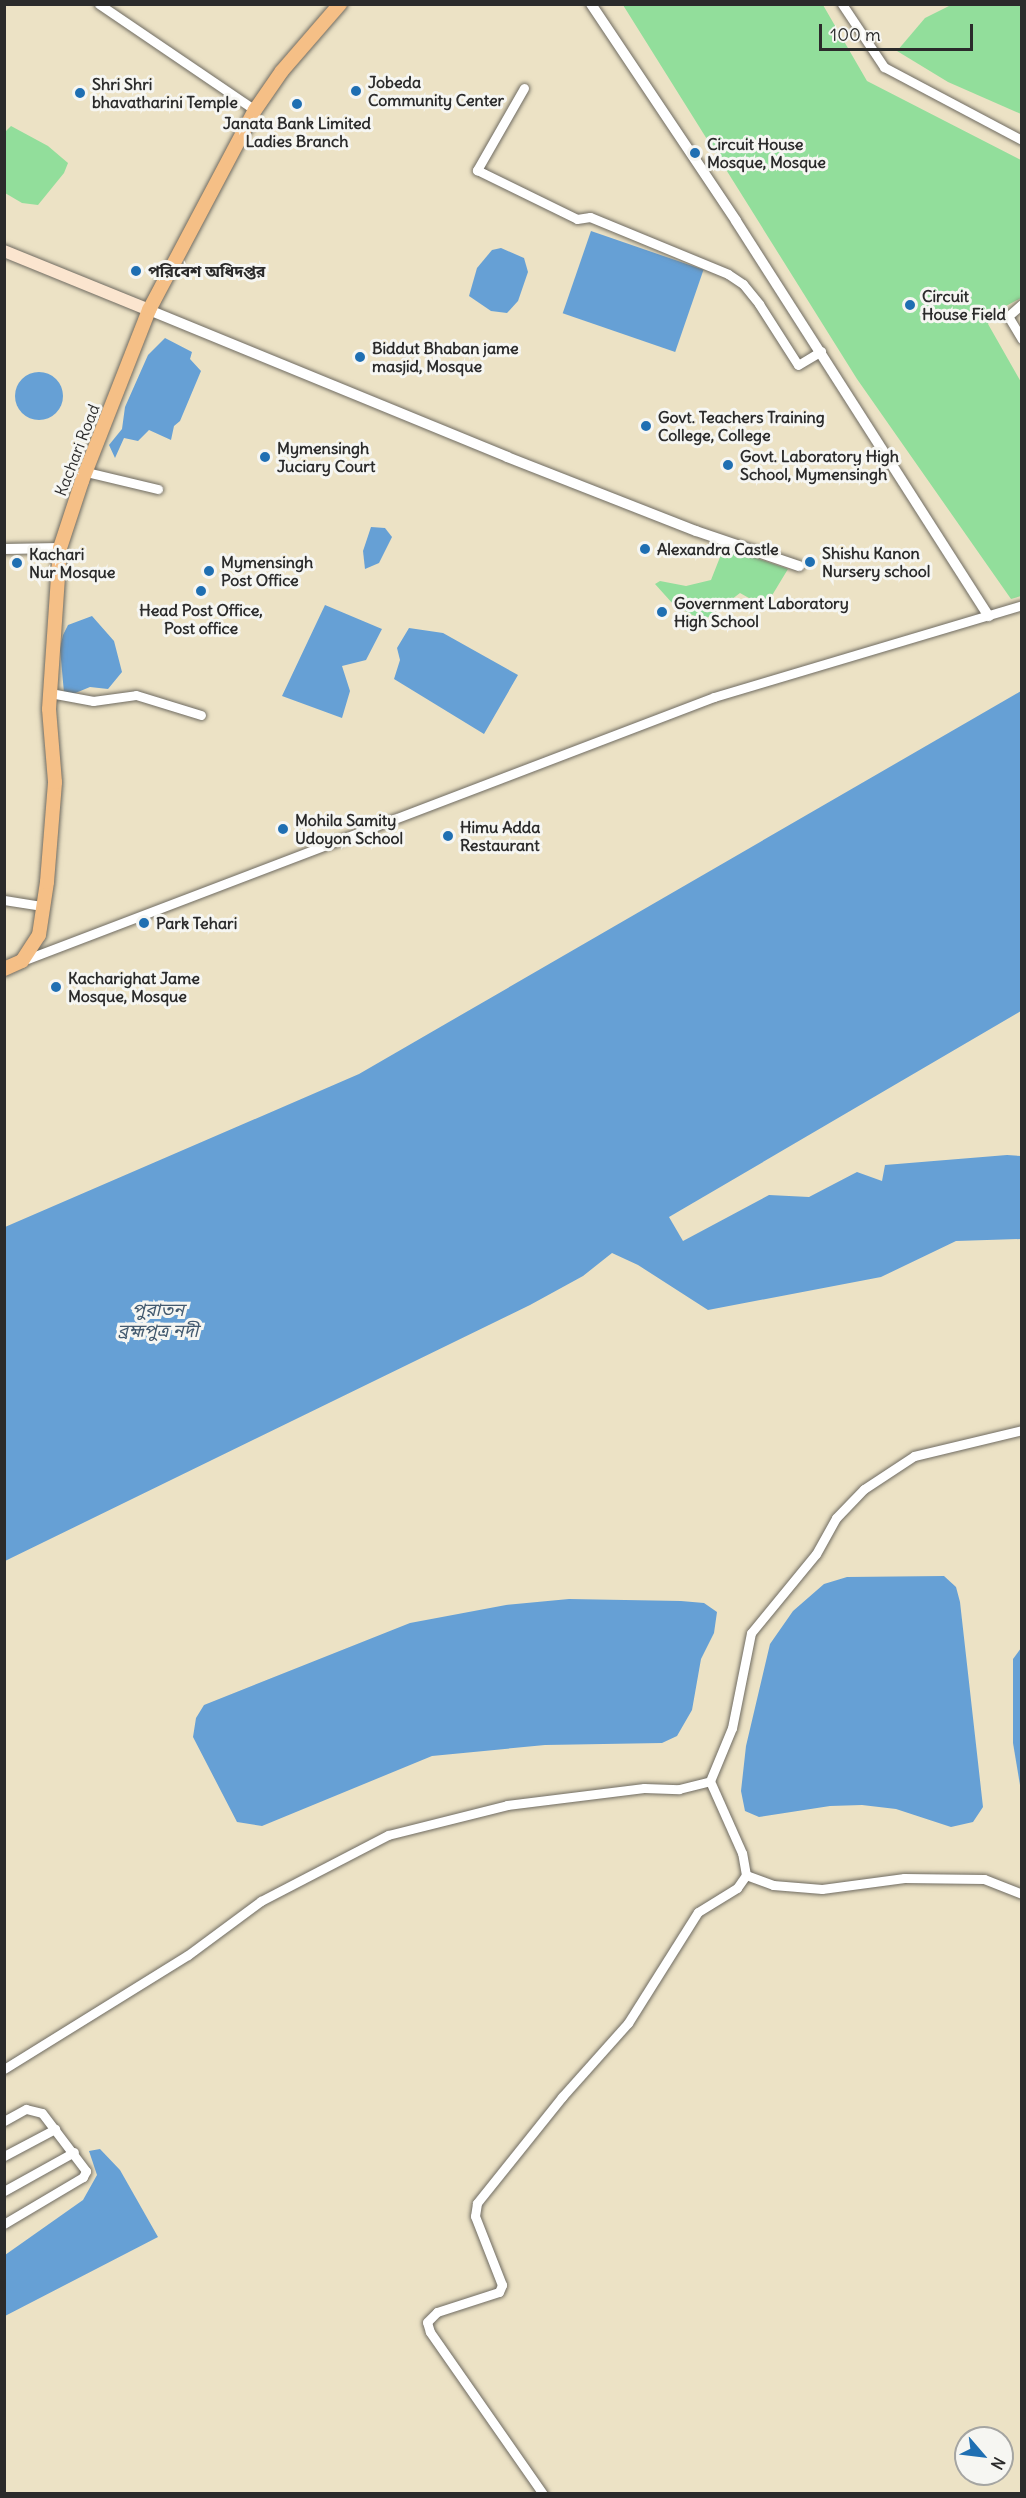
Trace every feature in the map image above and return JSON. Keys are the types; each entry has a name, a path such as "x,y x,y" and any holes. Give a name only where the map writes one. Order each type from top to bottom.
{"main road":[{"name":"Kachari Road","path":"22,961 39,934 55,782 50,693 60,548 86,472 149,310 255,110 282,71 340,4"},
{"path":"4,251 149,310"},
{"path":"4,969 22,961"}],"street":[{"path":"99,4 255,110"},
{"path":"591,4 821,351 989,616"},
{"path":"842,4 884,67 1022,140"},
{"path":"524,88 477,170 577,219 590,217 728,274 743,284 759,304 798,365 821,351"},
{"path":"1022,304 1008,316 1022,339"},
{"path":"149,310 496,453 696,531 799,566"},
{"path":"86,472 158,489"},
{"path":"4,549 60,548"},
{"path":"22,961 714,697 922,632 989,616 1022,605"},
{"path":"50,693 93,701 136,695 201,715"},
{"path":"4,900 43,906"},
{"path":"543,2493 430,2332 427,2322 437,2312 500,2292 502,2285 474,2207 562,2097 628,2023 698,1912 737,1888 746,1875 742,1853 710,1781 732,1728 751,1633 816,1554 836,1518 864,1489 914,1456 1022,1430"},
{"path":"4,2069 188,1955 261,1901 388,1834 507,1805 644,1788 679,1789 710,1781"},
{"path":"746,1875 773,1885 822,1889 904,1878 984,1879 1022,1894"},
{"path":"4,2121 26,2109 34,2109 42,2113 74,2152 86,2171 83,2177 4,2224"},
{"path":"4,2156 55,2129"},
{"path":"4,2191 74,2152"}],"green space":[{"path":"953,4 1021,5 1021,114 948,82 897,51 925,18"},
{"name":"Circuit House Field","path":"623,5 823,5 867,81 1021,160 1021,298 995,312 988,324 1021,382 1021,596 1011,599 857,379"},
{"path":"11,126 48,146 68,163 64,173 38,205 22,203 5,193 5,132"},
{"path":"724,547 788,569 765,607 740,593 703,621 673,604 655,584 660,581 686,586 711,580"}],"water":[{"path":"591,231 704,270 675,352 563,313"},
{"path":"501,248 524,258 528,272 518,301 507,313 491,311 469,296 477,268 492,250"},
{"path":"165,338 192,352 190,359 201,371 180,421 174,426 171,440 149,430 138,441 124,438 115,458 109,445 122,429 125,407 148,355"},
{"path":"39,372 56,379 63,396 56,413 39,420 22,413 15,396 22,379"},
{"path":"371,527 385,528 392,537 379,563 365,569 363,551"},
{"path":"325,605 382,629 366,660 342,666 350,691 342,718 282,696"},
{"path":"92,616 114,641 122,672 108,689 90,687 73,694 64,693 60,648 63,635 68,625"},
{"path":"409,628 443,633 518,675 484,734 394,679 400,660 397,648"},
{"name":"পুরাতন ব্রহ্মপুত্র নদী","path":"1021,691 1021,1011 669,1217 683,1241 769,1195 809,1197 857,1172 882,1181 885,1165 1007,1155 1021,1156 1021,1239 956,1241 881,1277 708,1310 638,1265 612,1253 583,1276 530,1305 5,1561 5,1227 359,1074"},
{"path":"944,1576 956,1587 960,1602 983,1807 973,1822 951,1827 896,1809 862,1805 830,1806 759,1817 745,1811 741,1791 746,1746 770,1644 793,1611 824,1584 847,1577"},
{"path":"569,1599 704,1603 717,1612 714,1633 701,1659 692,1710 677,1736 662,1743 545,1745 432,1756 262,1826 237,1822 193,1737 196,1718 204,1705 410,1623 506,1605"},
{"path":"1021,1648 1021,1791 1013,1743 1013,1659"},
{"path":"100,2149 120,2170 158,2237 5,2316 5,2255 83,2200 97,2175 89,2151"}],"place":[{"name":"Jobeda Community Center","path":"356,91"},
{"name":"Shri Shri bhavatharini Temple","path":"80,93"},
{"name":"Janata Bank Limited Ladies Branch","path":"297,104"},
{"name":"Circuit House Mosque, Mosque","path":"695,153"},
{"name":"পরিবেশ অধিদপ্তর","path":"136,271"},
{"name":"Circuit House Field","path":"910,305"},
{"name":"Biddut Bhaban jame masjid, Mosque","path":"360,357"},
{"name":"Govt. Teachers Training College, College","path":"646,426"},
{"name":"Mymensingh Juciary Court","path":"265,457"},
{"name":"Govt. Laboratory High School, Mymensingh","path":"728,465"},
{"name":"Alexandra Castle","path":"645,549"},
{"name":"Shishu Kanon Nursery school","path":"810,562"},
{"name":"Kachari Nur Mosque","path":"17,563"},
{"name":"Mymensingh Post Office","path":"209,571"},
{"name":"Head Post Office, Post office","path":"201,591"},
{"name":"Government Laboratory High School","path":"662,612"},
{"name":"Mohila Samity Udoyon School","path":"283,829"},
{"name":"Himu Adda Restaurant","path":"448,836"},
{"name":"Park Tehari","path":"144,923"},
{"name":"Kacharighat Jame Mosque, Mosque","path":"56,987"}]}
